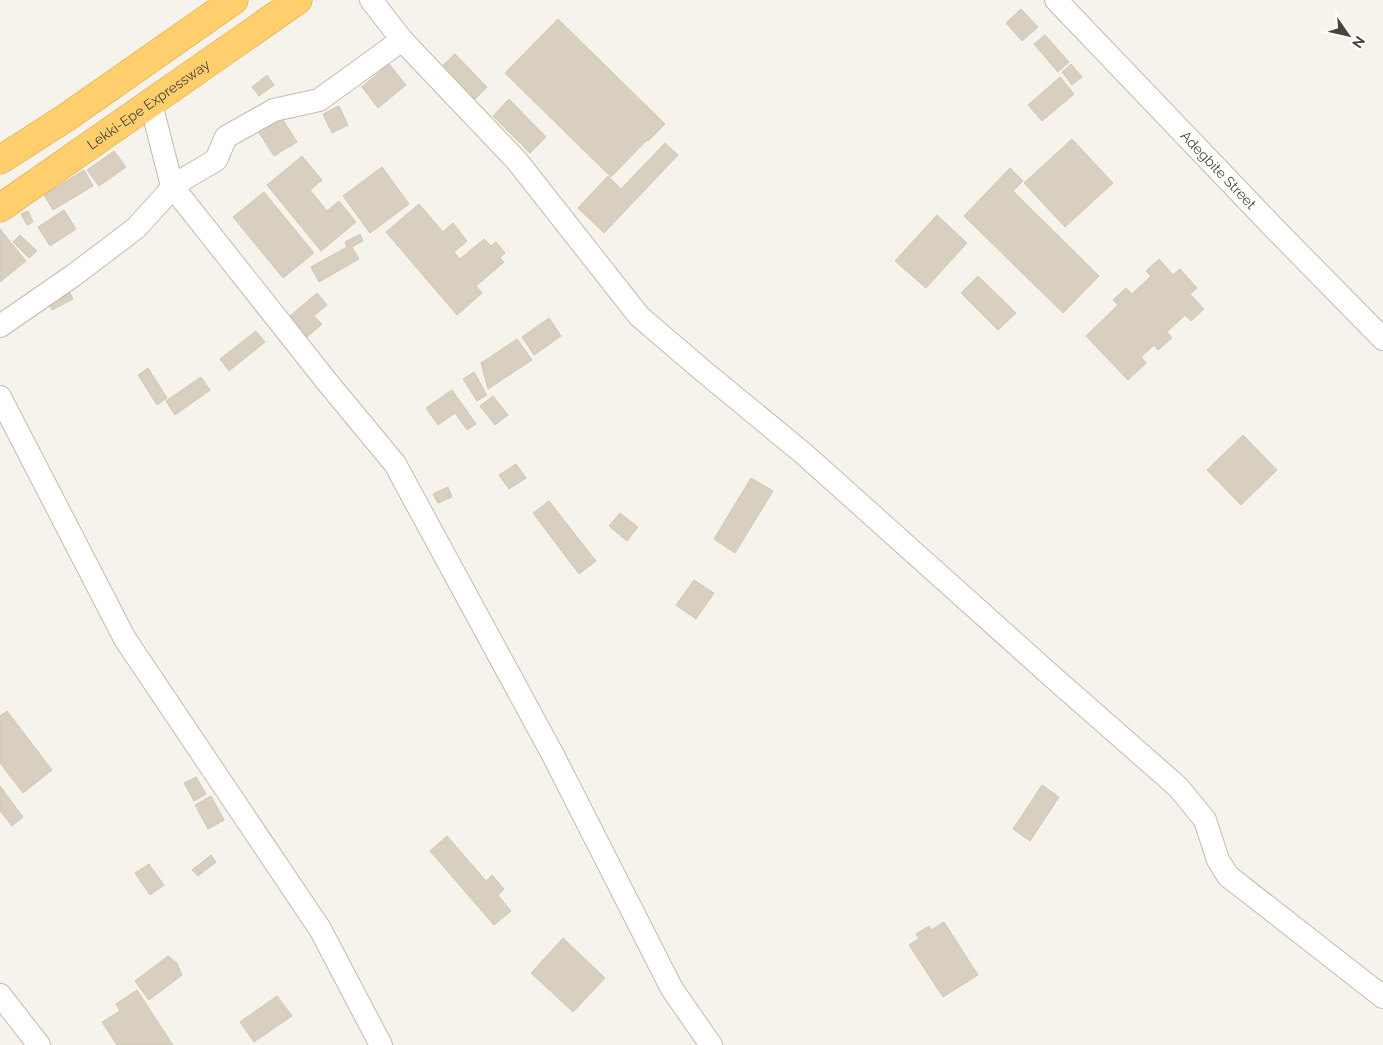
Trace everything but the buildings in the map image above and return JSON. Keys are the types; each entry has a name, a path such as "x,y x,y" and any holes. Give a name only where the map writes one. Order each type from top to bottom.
{"highway":[{"path":"0,160 67,118 234,0"},
{"name":"Lekki-Epe Expressway","path":"0,208 298,0"}],"street":[{"path":"371,0 402,40 517,161 639,316 804,454 1178,787 1206,820 1218,860 1228,876 1383,997"},
{"name":"Adegbite Street","path":"1056,0 1383,339"},
{"path":"0,326 74,275 136,228 172,186 216,160 226,137 274,110 319,100 402,40"},
{"path":"151,104 172,186 395,464 553,755 672,989 711,1045"},
{"path":"0,397 125,639 320,929 381,1045"},
{"path":"0,996 38,1045"}]}
